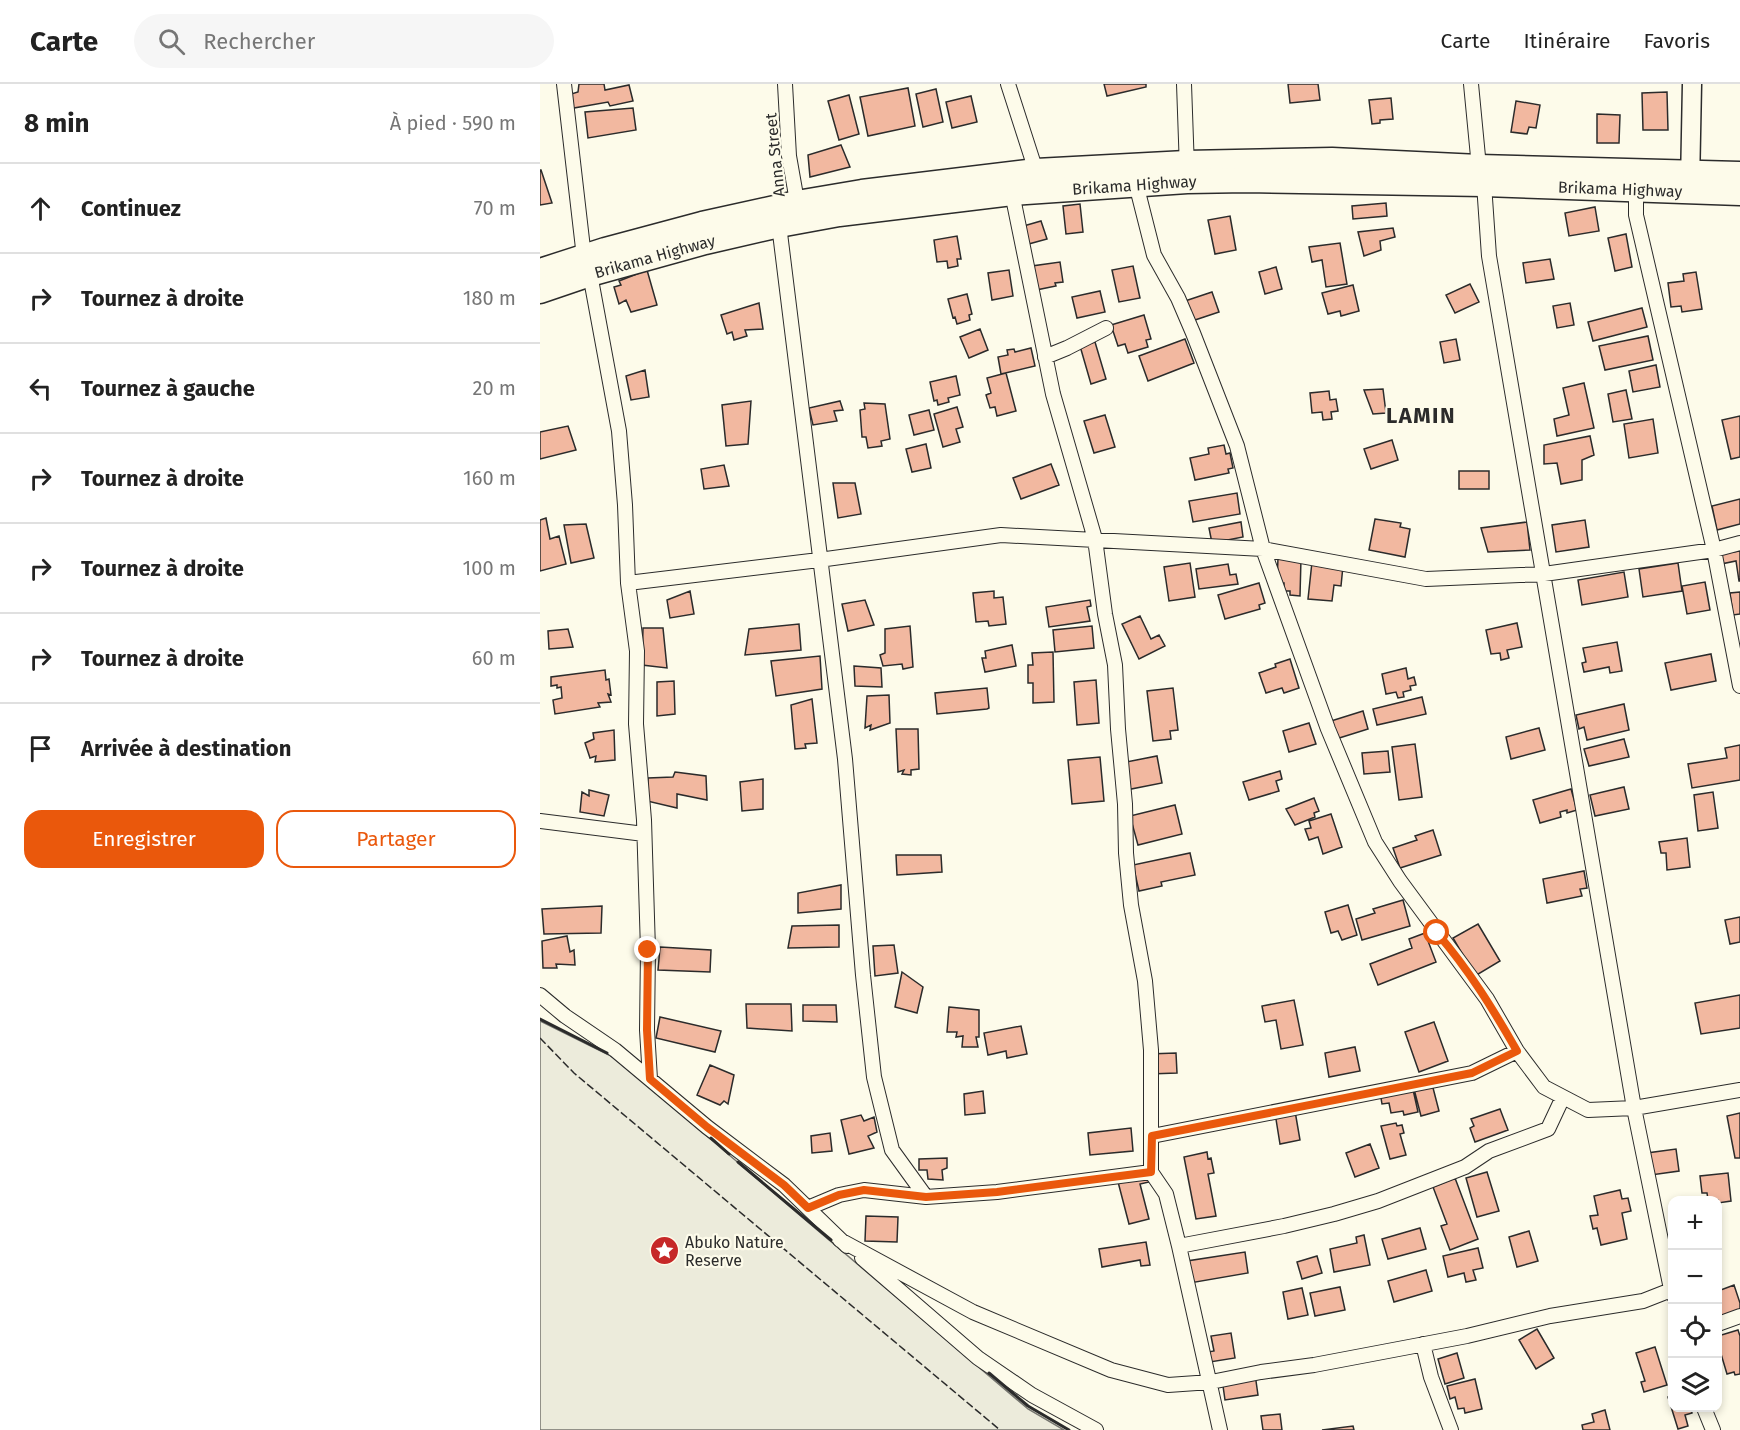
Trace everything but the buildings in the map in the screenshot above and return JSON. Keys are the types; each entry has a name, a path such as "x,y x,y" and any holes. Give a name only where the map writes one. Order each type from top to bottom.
{"highway":[{"name":"Brikama Highway","path":"792,217 862,192 1036,171 1187,172 1332,160 1636,190 1740,174"},
{"name":"Brikama Highway","path":"540,291 587,265 702,224 792,217 1012,193 1136,184 1187,172"},
{"name":"Brikama Highway","path":"1482,176 1691,182 1740,193"},
{"name":"Brikama Highway","path":"540,271 587,265"}],"main road":[{"path":"1691,182 1692,84"}],"street":[{"path":"564,84 587,265 619,431 628,583 637,651 636,724 644,834 650,1079"},
{"name":"Anna Street","path":"785,84 792,217 819,560 844,759 874,1077 892,1150 926,1197"},
{"path":"1008,84 1036,171"},
{"path":"1184,84 1187,172"},
{"path":"1471,84 1482,176 1488,256 1634,1108 1668,1273"},
{"path":"1136,184 1154,255 1178,298 1237,446 1263,549 1328,729 1375,842 1400,881 1487,999 1517,1051 1544,1087 1588,1110 1634,1108 1740,1090"},
{"path":"1636,190 1636,215 1714,550 1740,686"},
{"path":"1012,193 1053,394 1095,539 1105,614 1115,665 1125,804 1126,853 1131,905 1146,981 1151,1050 1151,1172 1166,1194 1211,1382 1220,1430"},
{"path":"1046,357 1106,328"},
{"path":"628,583 1001,535 1263,549 1426,579 1544,574 1714,550 1740,543"},
{"path":"540,821 644,834"},
{"path":"540,995 565,1016 615,1050 707,1127 784,1185 840,1240 978,1358 1032,1395 1096,1430"},
{"path":"1152,1136 1472,1073 1517,1051"},
{"path":"1179,1246 1232,1237 1334,1214 1423,1184 1466,1167 1489,1151 1548,1129 1563,1097"},
{"path":"808,1208 839,1195 864,1190 926,1197 997,1192 1151,1172"},
{"path":"840,1240 973,1312 1111,1370 1168,1385 1211,1382 1423,1344 1550,1316 1643,1301 1668,1293"},
{"path":"1722,1323 1740,1316"},
{"path":"1423,1344 1431,1377 1451,1430"},
{"path":"1705,1412 1709,1428"}],"shaded area":[{"name":"Abuko Nature Reserve","path":"540,1021 615,1058 1028,1409 1064,1430 540,1430"}],"fence":[{"path":"540,1038 574,1073 1000,1430"}],"wall":[{"path":"540,1019 607,1053"},
{"path":"711,1138 729,1154"},
{"path":"738,1162 831,1240"},
{"path":"989,1373 1028,1406 1069,1430"}],"place":[{"name":"Abuko Nature Reserve","path":"664,1251"}],"district":[{"name":"LAMIN","path":"1421,415"}],"route":[{"path":"648,950 647,1030 650,1079 707,1127 784,1185 808,1208 839,1195 864,1190 926,1197 997,1192 1151,1172 1152,1136 1472,1073 1517,1051 1487,999 1437,933"}]}
